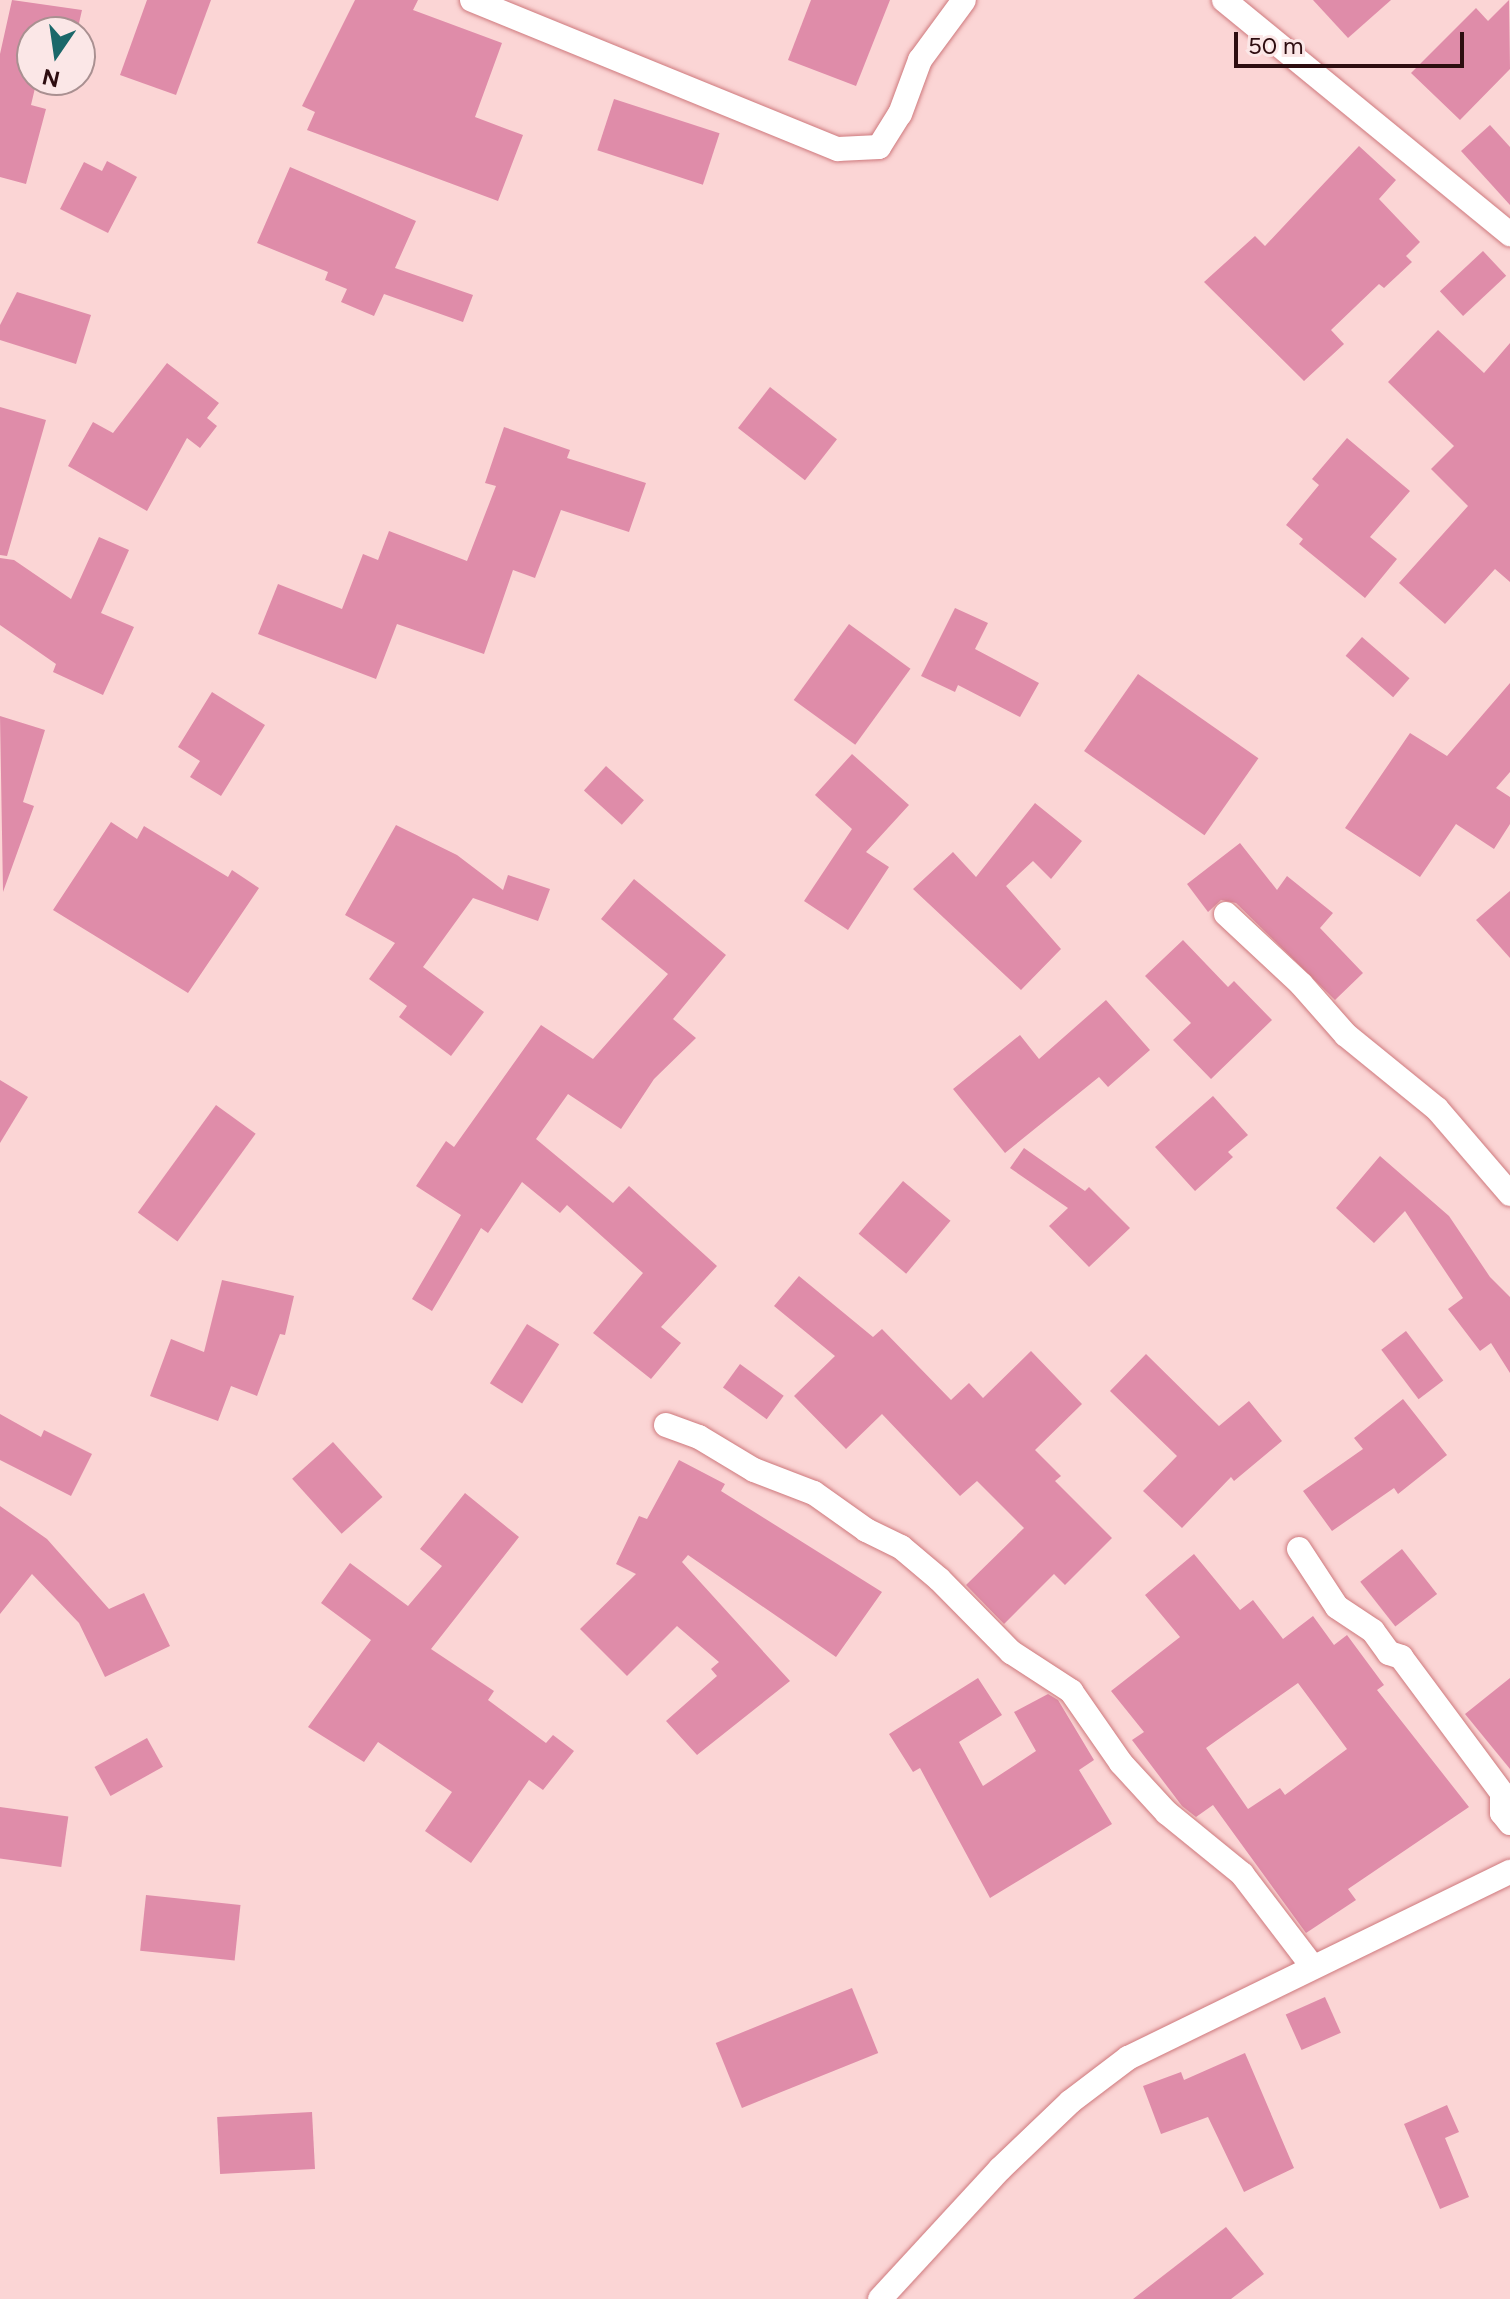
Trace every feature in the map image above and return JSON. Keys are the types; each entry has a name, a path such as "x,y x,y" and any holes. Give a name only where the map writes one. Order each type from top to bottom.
{"street":[{"path":"472,0 838,149 879,147 900,114 920,60 964,0"},
{"path":"1224,0 1510,234"},
{"path":"1226,914 1301,984 1346,1035 1437,1109 1510,1194"},
{"path":"666,1425 699,1437 754,1470 814,1493 866,1530 901,1547 939,1579 1011,1652 1071,1691 1121,1763 1167,1813 1242,1874 1312,1966"},
{"path":"1299,1549 1337,1607 1373,1631 1389,1653 1401,1657 1502,1793 1502,1813 1510,1823"},
{"path":"880,2299 1070,2102 1128,2058 1312,1966 1409,1925 1510,1872"}],"building":[{"path":"12,0 82,10 81,16 16,16 16,96 33,96 31,105 46,109 26,184 0,177 0,54"},
{"path":"147,0 211,0 176,95 120,75"},
{"path":"355,0 418,0 413,10 502,43 475,117 523,135 498,201 307,130 315,112 302,106"},
{"path":"811,0 890,0 856,86 788,60"},
{"path":"1313,0 1391,0 1348,38"},
{"path":"1509,0 1510,69 1460,120 1411,73 1476,8 1488,21"},
{"path":"614,99 720,133 703,185 597,150"},
{"path":"1490,125 1510,147 1510,205 1461,151"},
{"path":"1359,146 1396,180 1379,199 1420,242 1406,256 1412,262 1384,288 1379,284 1331,330 1344,344 1304,381 1204,282 1255,236 1265,246"},
{"path":"107,161 137,177 108,233 60,209 84,162 102,171"},
{"path":"290,167 416,221 395,268 473,295 463,322 384,294 374,316 341,302 347,289 325,280 328,272 257,243"},
{"path":"1483,251 1506,276 1463,316 1440,291"},
{"path":"17,292 91,315 76,364 0,340 0,325"},
{"path":"1438,330 1484,373 1510,343 1510,582 1495,569 1445,624 1399,583 1468,506 1431,469 1454,446 1388,382"},
{"path":"167,363 219,403 207,418 217,426 200,448 187,438 147,511 68,466 93,422 113,433"},
{"path":"770,387 837,439 805,480 738,428"},
{"path":"0,407 46,420 7,556 0,555"},
{"path":"504,427 570,450 567,458 646,483 629,532 561,510 535,578 513,570 484,654 397,624 376,679 258,634 278,584 342,609 363,554 378,560 389,531 467,561 496,486 485,483"},
{"path":"1347,438 1410,491 1370,537 1397,559 1365,598 1299,544 1303,539 1286,525 1319,485 1312,479"},
{"path":"99,537 129,550 101,613 134,627 103,695 53,672 56,664 0,625 0,558 14,560 71,599"},
{"path":"955,608 988,623 975,649 1039,683 1020,717 958,685 955,692 921,676"},
{"path":"849,624 910,669 855,745 794,700"},
{"path":"1362,637 1410,678 1393,697 1346,656"},
{"path":"1138,674 1258,758 1204,835 1084,751"},
{"path":"1510,683 1510,772 1496,788 1510,797 1510,824 1494,849 1456,824 1420,877 1345,828 1410,733 1447,756"},
{"path":"212,692 265,725 221,796 190,777 200,761 178,747"},
{"path":"0,716 45,730 23,802 34,806 3,892"},
{"path":"852,754 909,805 866,852 889,867 848,930 804,901 852,829 815,795"},
{"path":"606,766 644,800 622,825 584,791"},
{"path":"1035,803 1082,841 1051,879 1033,861 1006,886 1061,949 1021,990 913,889 953,852 976,877"},
{"path":"111,822 137,839 144,826 228,877 232,870 259,888 188,993 53,910"},
{"path":"396,825 457,855 503,890 508,875 550,889 538,921 473,898 423,967 484,1012 451,1056 399,1017 407,1006 369,979 395,943 345,915"},
{"path":"1240,843 1277,890 1287,876 1333,913 1320,928 1363,973 1335,1000 1236,903 1221,900 1208,912 1187,884"},
{"path":"634,879 726,955 673,1019 696,1038 654,1079 621,1129 568,1094 536,1139 613,1203 629,1186 717,1266 661,1327 681,1343 651,1379 593,1333 643,1273 567,1205 560,1213 522,1182 488,1233 481,1228 432,1311 412,1299 461,1215 416,1186 446,1141 454,1147 541,1025 593,1059 668,974 601,919"},
{"path":"1510,891 1510,958 1476,920"},
{"path":"1183,940 1228,987 1234,981 1272,1020 1211,1079 1173,1040 1191,1023 1145,976"},
{"path":"1106,1000 1150,1050 1108,1087 1099,1077 1005,1153 953,1089 1020,1035 1039,1059"},
{"path":"0,1080 28,1097 0,1143"},
{"path":"1213,1096 1248,1135 1228,1152 1233,1157 1195,1191 1155,1147"},
{"path":"216,1105 256,1134 177,1241 138,1213"},
{"path":"1024,1148 1085,1191 1089,1187 1130,1228 1089,1267 1049,1226 1068,1208 1010,1168"},
{"path":"1380,1156 1449,1216 1490,1277 1510,1297 1510,1373 1491,1343 1480,1351 1448,1309 1463,1298 1405,1211 1374,1243 1336,1208"},
{"path":"903,1181 950,1221 906,1274 859,1234"},
{"path":"799,1276 873,1337 882,1329 951,1400 969,1383 983,1398 1031,1351 1082,1404 1035,1450 1061,1476 1055,1481 1112,1538 1065,1585 1054,1574 1004,1624 966,1585 1024,1528 977,1481 960,1496 882,1414 846,1449 794,1396 835,1356 774,1306"},
{"path":"222,1280 294,1296 285,1335 280,1334 257,1396 231,1386 218,1421 150,1396 171,1339 204,1352"},
{"path":"527,1324 559,1344 522,1404 490,1383"},
{"path":"1406,1331 1443,1381 1419,1399 1381,1350"},
{"path":"1146,1354 1219,1426 1249,1401 1282,1441 1234,1481 1231,1477 1182,1528 1143,1491 1177,1456 1110,1391"},
{"path":"740,1364 784,1396 767,1419 723,1387"},
{"path":"1403,1399 1447,1455 1398,1494 1394,1488 1332,1531 1303,1491 1363,1449 1354,1438"},
{"path":"0,1414 41,1437 44,1430 92,1454 71,1496 0,1460"},
{"path":"333,1442 383,1497 342,1534 292,1479"},
{"path":"679,1460 725,1484 721,1491 882,1592 836,1657 688,1555 682,1562 790,1681 697,1755 666,1721 717,1676 711,1669 719,1662 677,1626 627,1676 580,1629 636,1574 616,1564 639,1516 647,1519"},
{"path":"465,1493 519,1537 431,1649 494,1691 488,1700 546,1743 553,1735 574,1751 543,1790 529,1780 471,1863 425,1831 452,1792 378,1742 364,1762 308,1727 371,1640 321,1603 350,1563 408,1606 442,1566 420,1549"},
{"path":"0,1506 47,1539 109,1609 144,1593 170,1646 105,1677 79,1623 32,1574 0,1614"},
{"path":"1402,1549 1437,1594 1395,1627 1360,1582"},
{"path":"1194,1554 1240,1610 1253,1600 1283,1639 1313,1616 1334,1645 1347,1635 1384,1685 1377,1690 1469,1807 1348,1889 1356,1900 1306,1933 1213,1805 1196,1817 1182,1806 1132,1740 1144,1732 1111,1691 1180,1637 1145,1595","holes":["1298,1683 1347,1749 1285,1795 1280,1788 1248,1809 1206,1748"]},
{"path":"978,1678 1002,1715 959,1742 983,1786 1036,1751 1014,1712 1048,1694 1058,1700 1094,1760 1079,1770 1112,1824 990,1898 920,1768 913,1772 889,1734"},
{"path":"1510,1678 1510,1769 1465,1714"},
{"path":"147,1738 163,1767 111,1796 95,1767"},
{"path":"0,1807 68,1817 61,1867 0,1859"},
{"path":"146,1895 240,1905 235,1961 140,1951"},
{"path":"852,1988 878,2053 742,2108 716,2043"},
{"path":"1325,1997 1341,2033 1302,2050 1286,2014"},
{"path":"1245,2053 1294,2168 1244,2192 1208,2117 1161,2134 1143,2086 1181,2072 1184,2080"},
{"path":"1447,2105 1459,2132 1445,2138 1469,2197 1440,2209 1404,2124"},
{"path":"312,2112 315,2169 220,2174 217,2117"},
{"path":"1226,2227 1264,2274 1231,2299 1133,2299"}]}
